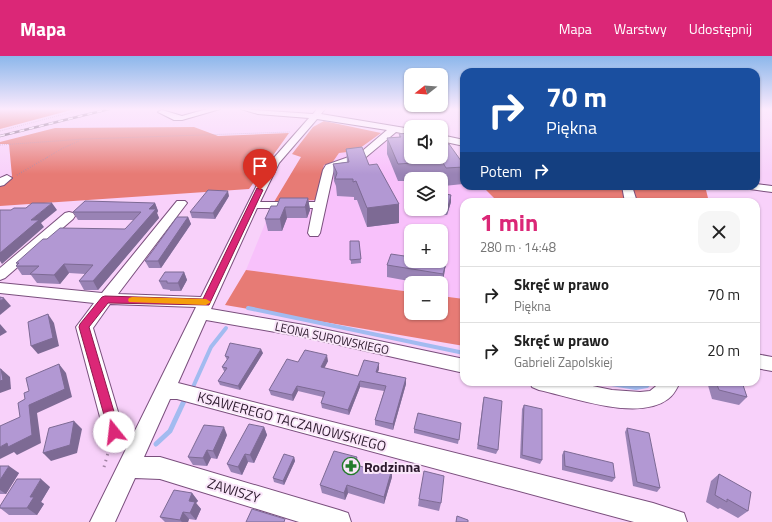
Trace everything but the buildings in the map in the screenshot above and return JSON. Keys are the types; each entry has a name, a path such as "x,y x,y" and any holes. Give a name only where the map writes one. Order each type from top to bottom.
{"street":[{"path":"102,522 267,175 275,162 301,131"},
{"path":"314,233 328,170 330,167 363,155 392,131"},
{"path":"448,140 460,142"},
{"path":"760,187 772,189"},
{"path":"114,432 84,327 181,203"},
{"path":"252,205 320,205"},
{"path":"0,275 69,216"},
{"name":"LEONA SUROWSKIEGO","path":"0,288 203,308 212,315 304,331 460,365"},
{"path":"760,362 772,364"},
{"path":"558,386 624,400 648,400 664,389"},
{"name":"KSAWEREGO TACZANOWSKIEGO","path":"165,390 177,391 645,513 674,522"},
{"name":"ZAWISZY","path":"128,467 160,468 330,521"}],"path":[{"path":"0,145 84,139 301,131"},
{"path":"4,181 26,172 69,144 84,139"},
{"path":"104,467 114,432"}],"shaded area":[{"path":"44,131 204,131 218,136 289,133 249,189 0,206 0,184 12,176 9,144 0,144 0,142"},
{"path":"310,131 370,131 381,133 356,151 339,153 332,163 324,165 315,200 274,202 301,157 292,154"},
{"path":"381,133 404,137 404,164 448,164 448,160 460,165 460,190 486,190 494,198 460,198 460,298 448,297 448,276 404,276 404,291 246,270 274,202 324,165 332,163 339,153 357,151"},
{"path":"486,190 706,190 708,198 494,198"},
{"path":"246,270 404,291 404,320 448,320 448,297 460,298 460,345 225,305"}],"waterway":[{"path":"248,308 460,352"},
{"path":"193,387 211,347 226,328"},
{"path":"624,386 636,388 647,386"},
{"path":"156,444 170,431 184,401"},
{"path":"119,437 118,444 120,444"}],"railway":[{"path":"0,136 21,131"}],"slow traffic":[{"path":"132,300 206,302"}],"place":[{"name":"Rodzinna","path":"351,466"}],"route":[{"path":"114,432 84,327 105,299 206,302 260,190"}]}
